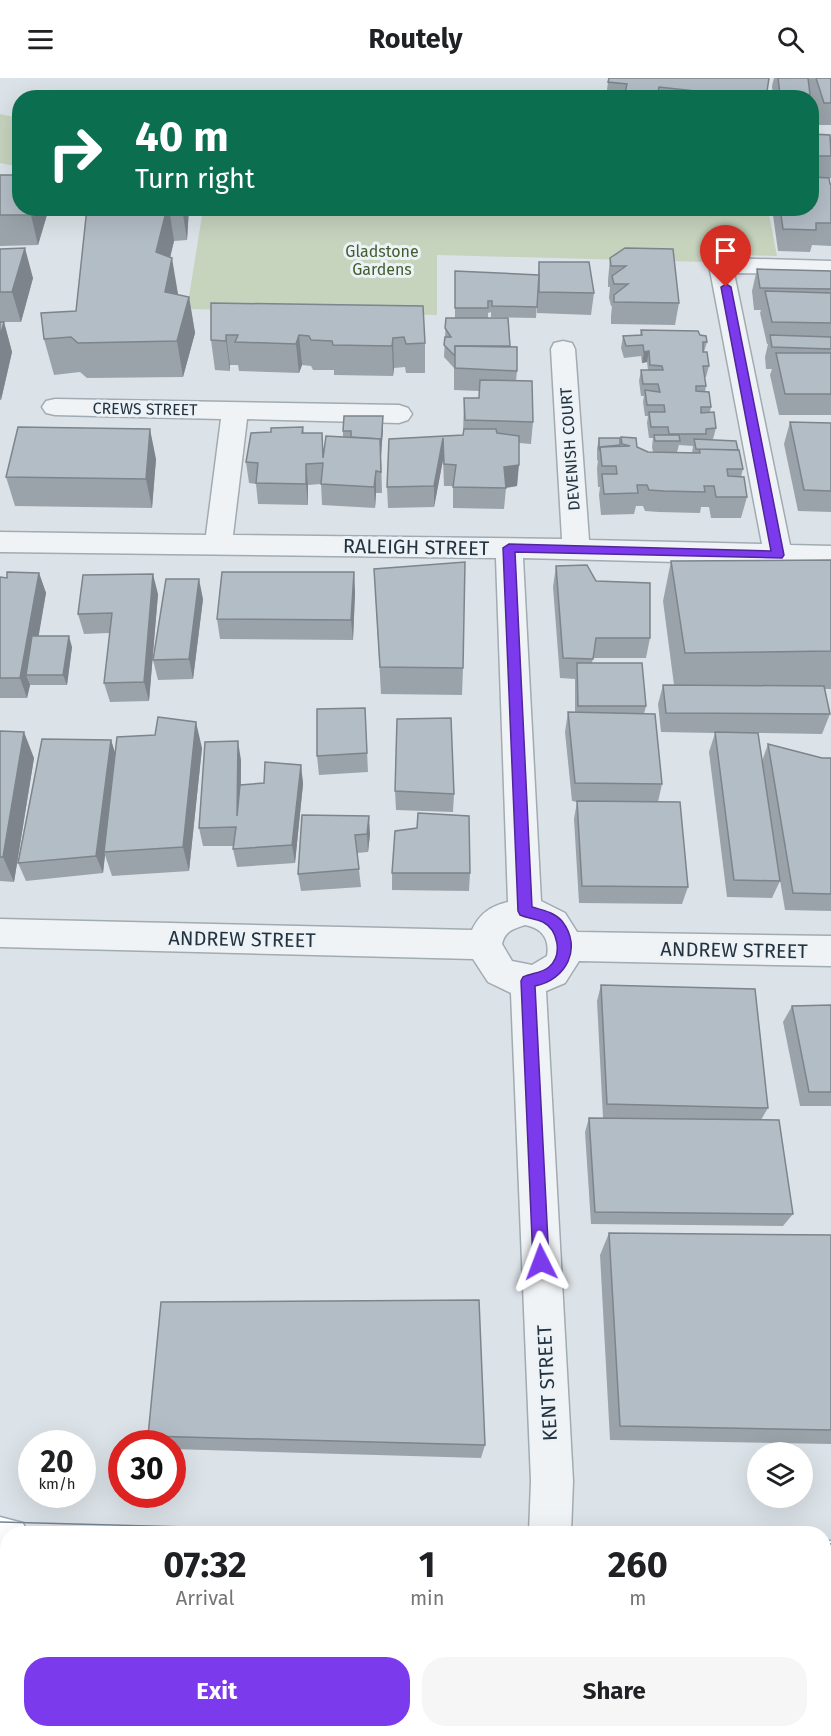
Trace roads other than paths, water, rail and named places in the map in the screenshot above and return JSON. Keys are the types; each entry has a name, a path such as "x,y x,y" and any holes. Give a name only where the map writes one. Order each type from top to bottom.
{"street":[{"path":"778,555 722,265 831,268"},
{"name":"DEVENISH COURT","path":"563,349 576,550"},
{"name":"CREWS STREET","path":"55,407 399,414"},
{"path":"218,545 235,411"},
{"name":"RALEIGH STREET","path":"0,542 509,548 831,556"},
{"path":"509,548 525,911"},
{"path":"525,911 548,918 557,926 565,946 563,959 555,970 542,978 528,981 514,980 492,966 484,945 486,934 501,916 525,911"},
{"name":"ANDREW STREET","path":"0,933 484,945"},
{"name":"ANDREW STREET","path":"565,946 831,951"},
{"name":"KENT STREET","path":"528,981 552,1481 550,1526"}],"tram line":[{"path":"0,1522 149,1526"}],"park label":[{"name":"Gladstone Gardens","path":"382,260"}]}
